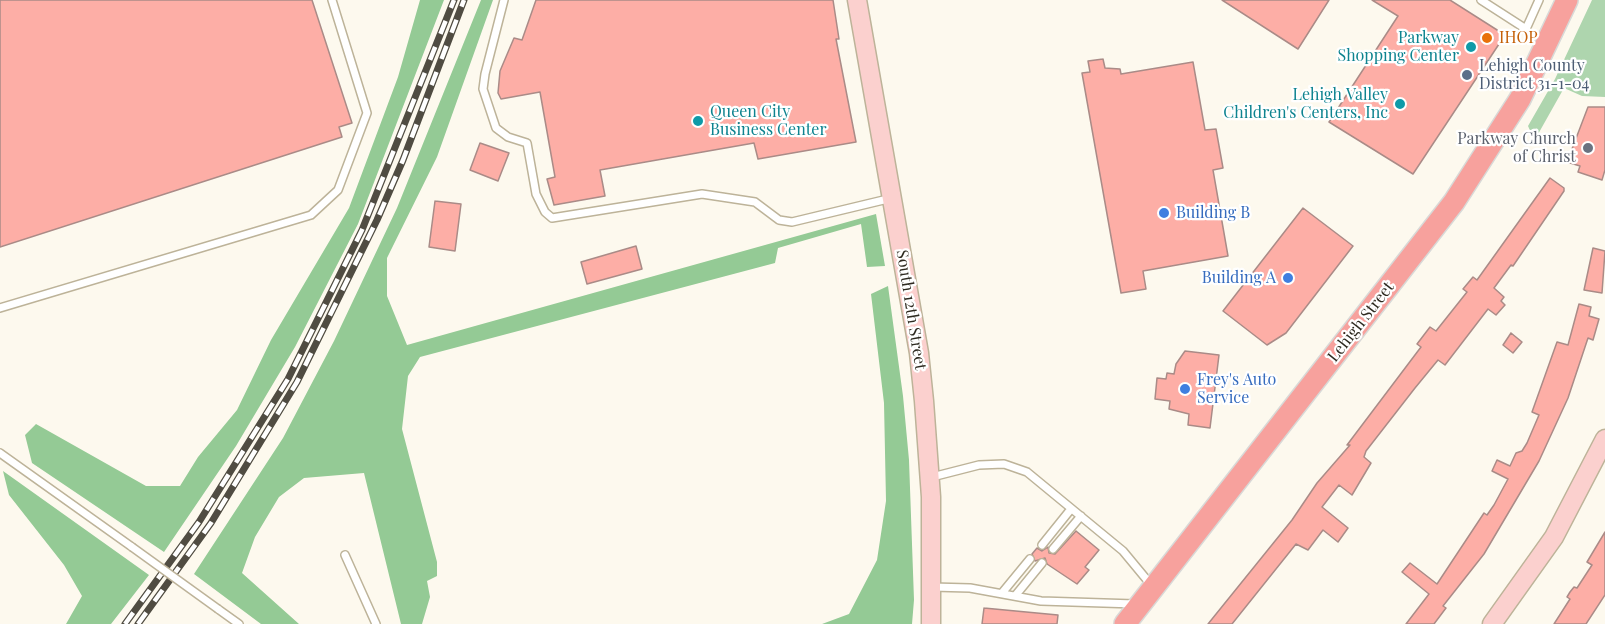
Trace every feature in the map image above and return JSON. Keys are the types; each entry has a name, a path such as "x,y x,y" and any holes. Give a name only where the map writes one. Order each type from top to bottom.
{"main road":[{"name":"Lehigh Street","path":"1125,624 1454,202 1520,99 1568,0"}],"street":[{"name":"South 12th Street","path":"857,0 918,353 930,478 931,624"},
{"path":"1492,624 1554,537 1580,492 1605,439"}],"lane":[{"path":"0,308 311,215 338,190 367,113 332,0"},
{"path":"504,0 483,89 496,128 508,137 527,143 536,194 545,212 552,218 702,194 755,202 778,219 792,222 892,198"},
{"path":"1481,0 1526,29 1539,0"},
{"path":"0,453 239,624"},
{"path":"930,478 979,465 1004,464 1027,472 1123,551 1153,588"},
{"path":"1042,545 1071,509"},
{"path":"1053,549 1081,516"},
{"path":"345,555 376,624"},
{"path":"1002,594 1030,559"},
{"path":"1015,596 1042,563"},
{"path":"932,587 970,588 1041,601 1140,605"}],"green space":[{"path":"420,0 444,0 358,224 295,347 236,446 164,552 32,463 25,435 36,424 146,486 180,486 198,457 237,410 271,340 349,208 398,77"},
{"path":"481,0 493,0 437,157 387,258 387,296 407,345 876,214 885,266 867,267 861,224 778,248 775,263 420,357 408,376 402,429 437,562 437,576 427,581 430,597 422,624 401,624 364,473 304,478 279,497 255,537 242,573 299,624 261,624 194,574 283,438 334,341 397,208"},
{"path":"1592,0 1605,0 1605,97 1582,96 1564,88 1537,136 1532,135 1528,126 1555,79"},
{"path":"888,286 909,460 914,600 912,624 822,624 849,614 877,560 886,501 884,403 871,294"},
{"path":"3,471 149,575 111,624 66,624 82,596 64,565 9,495"}],"building":[{"path":"0,0 312,0 352,123 339,127 342,137 0,247"},
{"name":"Queen City Business Center","path":"536,0 833,0 839,39 836,39 856,142 758,159 754,143 600,170 605,196 554,205 547,179 555,177 540,92 501,99 498,93 500,71 514,38 522,40"},
{"name":"Parkway Shopping Center","path":"1222,0 1329,0 1298,49"},
{"name":"Lehigh Valley Children's Centers, Inc","path":"1372,0 1450,0 1505,35 1413,174 1329,122 1398,16"},
{"name":"Building B","path":"1103,59 1105,68 1120,69 1121,74 1193,62 1205,130 1216,129 1223,168 1213,170 1228,256 1143,271 1146,289 1121,293 1082,73 1090,72 1088,61"},
{"name":"Parkway Church of Christ","path":"1588,107 1605,107 1605,170 1602,180 1578,172 1580,166 1567,162"},
{"path":"480,143 509,153 498,181 470,170"},
{"path":"1550,178 1564,188 1564,191 1513,266 1511,265 1494,288 1504,297 1501,301 1505,305 1496,315 1488,309 1445,365 1438,360 1415,388 1366,451 1364,457 1371,463 1352,495 1339,485 1322,507 1348,528 1338,542 1323,530 1308,550 1296,544 1232,624 1208,624 1292,520 1317,483 1350,445 1347,445 1421,347 1417,344 1430,327 1436,331 1467,292 1463,289 1473,277 1477,280"},
{"path":"435,201 461,204 455,251 429,247"},
{"name":"Building A","path":"1303,208 1353,246 1286,333 1267,345 1223,311"},
{"path":"636,246 642,269 587,284 581,262"},
{"path":"1593,248 1605,251 1602,293 1584,290"},
{"path":"1579,304 1591,307 1589,316 1599,319 1593,340 1588,338 1568,398 1539,461 1484,554 1443,606 1446,608 1434,624 1406,624 1429,594 1402,572 1410,563 1437,584 1484,513 1487,515 1494,505 1508,479 1492,471 1497,460 1510,466 1516,453 1522,451 1527,443 1539,415 1532,412 1557,342 1568,345"},
{"path":"1511,333 1522,342 1513,353 1503,345"},
{"name":"Frey's Auto Service","path":"1185,351 1219,355 1210,428 1188,425 1189,414 1169,409 1170,401 1155,399 1157,378 1166,379 1167,373 1174,374 1176,364"},
{"path":"1076,531 1099,550 1085,567 1089,570 1077,584 1047,564 1045,558 1035,561 1032,554 1037,548 1042,551 1048,547 1049,553 1055,554"},
{"path":"1605,532 1605,595 1586,624 1554,624 1570,599 1567,597 1570,592 1574,587 1577,588 1592,565 1587,562"},
{"path":"984,608 1058,615 1057,624 982,624"}],"railway":[{"path":"125,624 199,522 288,379 362,230 454,0"},
{"path":"138,624 211,523 297,382 377,220 403,160 464,0"}],"place":[{"name":"IHOP","path":"1487,38"},
{"name":"Parkway Shopping Center","path":"1471,47"},
{"name":"Lehigh County District 31-1-04","path":"1467,75"},
{"name":"Lehigh Valley Children's Centers, Inc","path":"1400,104"},
{"name":"Queen City Business Center","path":"698,121"},
{"name":"Parkway Church of Christ","path":"1588,148"},
{"name":"Building B","path":"1164,213"},
{"name":"Building A","path":"1288,278"},
{"name":"Frey's Auto Service","path":"1185,389"}]}
